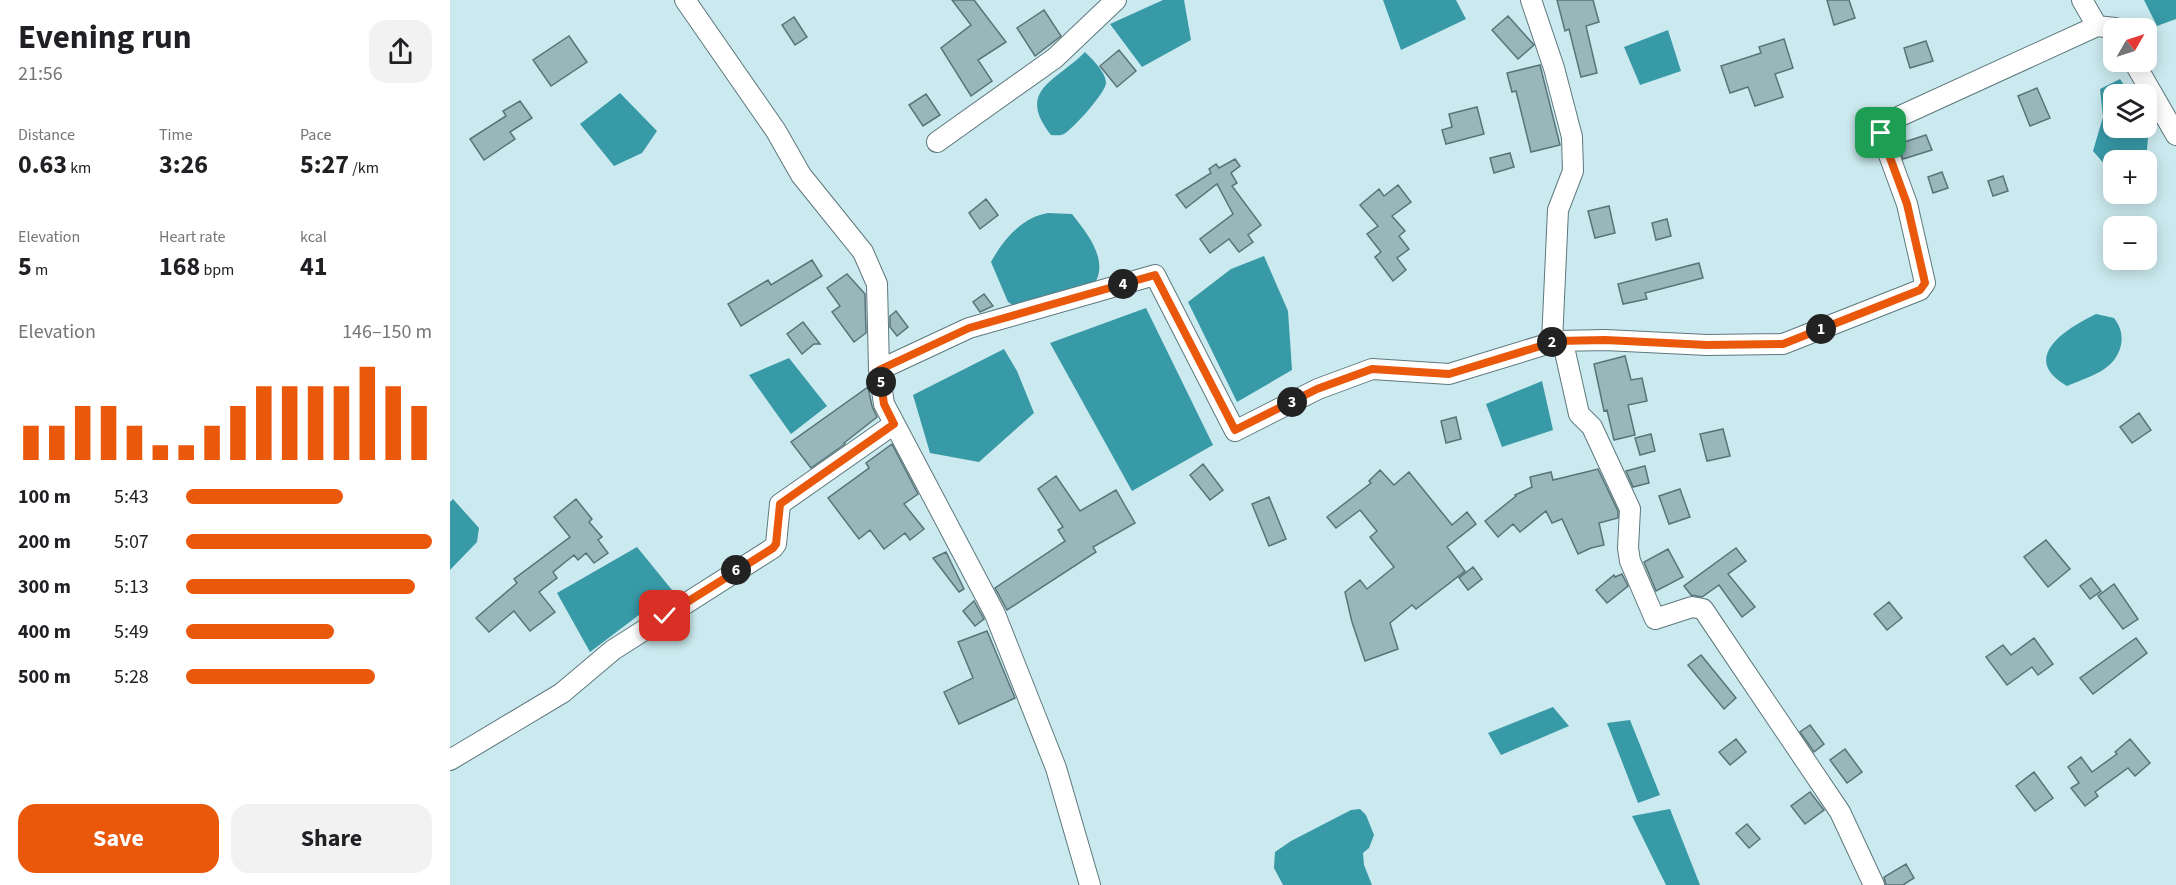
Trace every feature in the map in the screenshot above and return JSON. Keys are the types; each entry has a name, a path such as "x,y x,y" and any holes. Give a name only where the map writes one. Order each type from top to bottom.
{"street":[{"path":"685,0 776,130 801,175 863,252 877,284 879,370 884,404 995,614 1056,768 1090,885"},
{"path":"937,142 1055,58 1116,0"},
{"path":"1531,0 1554,68 1572,137 1573,171 1558,210 1557,342 1579,414 1592,427 1630,510 1628,548 1630,561 1655,619 1692,607 1703,609 1839,812 1874,885"},
{"path":"2082,0 2103,24"},
{"path":"879,370 969,328 1155,275 1235,430 1317,389 1372,369 1449,374 1557,342 1605,340 1707,345 1783,344 1920,290 1925,283 1907,204 1881,133 1885,123 2103,28"},
{"path":"2140,72 2176,135"},
{"path":"450,760 562,693 613,650 773,548 776,544 780,504 894,424"}],"water":[{"path":"1163,0 1184,0 1191,40 1142,67 1110,24"},
{"path":"1383,0 1456,0 1466,19 1401,50"},
{"path":"2144,0 2176,0 2176,19 2157,26 2157,18 2153,18"},
{"path":"1668,30 1681,71 1640,85 1624,47"},
{"path":"1085,52 1104,74 1105,88 1089,110 1069,130 1062,135 1051,135 1041,120 1037,107 1039,97 1052,79"},
{"path":"2120,79 2123,84 2110,84"},
{"path":"2103,88 2103,117 2100,89"},
{"path":"620,93 657,131 642,153 614,166 580,124"},
{"path":"2103,117 2103,138 2148,138 2147,150 2103,150 2103,162 2093,151"},
{"path":"1048,213 1072,214 1094,246 1098,255 1099,274 1095,283 1022,311 1008,302 991,262 1001,246 1022,224"},
{"path":"1264,256 1288,311 1292,370 1237,402 1188,302 1231,269"},
{"path":"1146,308 1213,445 1132,491 1050,343"},
{"path":"2096,314 2114,318 2118,324 2122,337 2118,354 2100,372 2067,386 2053,375 2047,365 2047,355 2052,345 2061,336"},
{"path":"1004,349 1017,371 1034,413 979,462 930,453 913,395"},
{"path":"789,358 827,406 791,434 749,375"},
{"path":"1542,381 1553,430 1502,447 1486,404"},
{"path":"453,499 479,528 477,542 450,570 450,502"},
{"path":"637,547 672,590 590,652 557,593"},
{"path":"1553,707 1569,726 1501,755 1488,733"},
{"path":"1630,720 1660,795 1638,803 1607,723"},
{"path":"1360,809 1366,815 1374,835 1369,848 1363,853 1364,865 1372,885 1283,885 1274,868 1275,852 1291,841 1351,810"},
{"path":"1670,809 1700,885 1666,885 1632,816"}],"building":[{"path":"952,0 974,0 1006,42 978,60 992,81 971,96 941,48 971,25"},
{"path":"1557,0 1593,0 1599,22 1586,26 1597,73 1581,77 1569,29 1565,31"},
{"path":"1827,0 1849,0 1855,18 1834,25"},
{"path":"1044,10 1061,36 1035,56 1017,28"},
{"path":"1508,16 1534,45 1518,59 1492,30"},
{"path":"794,17 807,37 795,45 782,25"},
{"path":"569,36 587,62 551,86 533,60"},
{"path":"1784,39 1793,68 1775,74 1783,97 1755,106 1748,87 1730,93 1721,66 1761,53 1759,47"},
{"path":"1926,41 1933,61 1910,68 1904,48"},
{"path":"1119,50 1136,71 1117,87 1100,66"},
{"path":"1540,65 1560,145 1531,152 1516,91 1512,92 1507,73"},
{"path":"2037,88 2050,118 2030,126 2018,96"},
{"path":"926,94 940,115 923,126 909,105"},
{"path":"520,101 532,118 510,132 515,139 484,160 470,139 506,116 503,111"},
{"path":"1477,107 1484,134 1446,144 1442,130 1452,127 1449,114"},
{"path":"1926,135 1932,150 1903,159 1898,144"},
{"path":"1510,153 1514,167 1494,173 1490,158"},
{"path":"1235,159 1240,166 1231,173 1237,183 1232,186 1261,225 1248,235 1253,242 1239,252 1229,239 1210,253 1200,239 1233,214 1217,184 1186,208 1176,195 1211,173 1209,169 1216,164 1219,168"},
{"path":"1942,172 1948,188 1933,193 1928,177"},
{"path":"2003,176 2008,191 1993,196 1988,181"},
{"path":"1398,185 1411,202 1392,216 1405,231 1399,236 1409,249 1397,258 1406,270 1393,281 1375,257 1381,252 1367,234 1378,226 1360,205 1379,189 1384,196"},
{"path":"986,199 998,215 980,229 969,213"},
{"path":"1609,206 1615,233 1595,238 1588,211"},
{"path":"1667,219 1671,236 1656,240 1652,223"},
{"path":"812,260 822,276 741,326 728,304 768,280 771,285"},
{"path":"1699,263 1703,278 1645,293 1647,299 1623,304 1618,284"},
{"path":"847,274 865,294 866,333 854,342 832,312 840,306 827,288"},
{"path":"984,294 993,306 980,312 973,302"},
{"path":"896,311 908,327 897,336 890,327 890,316"},
{"path":"803,322 820,344 814,344 802,354 787,334"},
{"path":"1625,356 1631,380 1642,378 1647,401 1628,405 1635,435 1614,440 1607,410 1604,411 1594,364"},
{"path":"868,387 877,417 811,468 791,442"},
{"path":"2139,413 2151,430 2132,443 2120,427"},
{"path":"1456,417 1461,439 1446,443 1441,421"},
{"path":"1723,429 1730,456 1707,461 1700,434"},
{"path":"1651,434 1655,451 1640,455 1635,438"},
{"path":"892,444 918,494 904,504 924,529 910,540 905,533 884,549 870,530 859,539 828,498 869,468 866,463"},
{"path":"1203,464 1223,490 1210,500 1190,475"},
{"path":"1645,466 1649,483 1633,487 1626,471"},
{"path":"1598,469 1618,511 1618,518 1599,523 1604,545 1578,554 1562,519 1552,523 1546,511 1520,532 1513,524 1498,537 1485,521 1515,495 1532,487 1530,477 1551,472 1553,480"},
{"path":"1380,470 1394,485 1409,472 1452,525 1467,512 1476,524 1447,547 1465,571 1416,609 1412,605 1390,623 1398,649 1365,661 1345,592 1360,580 1367,589 1394,567 1370,537 1377,531 1360,510 1336,528 1327,517 1371,483 1369,481"},
{"path":"1056,476 1080,511 1116,490 1135,523 1093,547 1096,552 1007,610 995,588 1065,541 1058,530 1063,527 1038,489"},
{"path":"1680,489 1690,517 1669,524 1659,496"},
{"path":"1269,497 1286,539 1269,546 1252,504"},
{"path":"576,499 592,519 589,522 602,537 598,540 608,553 594,563 586,553 578,560 574,555 553,572 557,578 539,592 555,612 530,631 514,611 489,632 476,618 517,583 514,579 570,537 554,517"},
{"path":"2046,540 2070,569 2048,587 2024,557"},
{"path":"1736,548 1746,561 1728,574 1755,607 1742,617 1719,585 1702,597 1691,595 1684,586"},
{"path":"1668,549 1683,577 1656,591 1644,562"},
{"path":"946,552 964,589 959,592 933,558"},
{"path":"1473,567 1482,579 1468,590 1459,578"},
{"path":"1622,574 1628,586 1607,603 1596,590 1614,575 1615,577"},
{"path":"2091,578 2101,591 2090,599 2080,586"},
{"path":"2114,584 2138,619 2123,629 2098,596"},
{"path":"974,601 984,619 975,626 963,611"},
{"path":"1889,602 1902,618 1887,630 1874,614"},
{"path":"987,631 1015,698 959,724 944,692 973,678 958,642"},
{"path":"2034,638 2053,664 2038,675 2032,667 2007,685 1986,657 2003,645 2011,655"},
{"path":"2136,638 2147,653 2093,694 2080,678"},
{"path":"1701,655 1736,698 1724,709 1688,665"},
{"path":"1810,725 1824,744 1814,752 1800,732"},
{"path":"1736,739 1746,752 1730,765 1719,752"},
{"path":"2130,739 2150,763 2135,776 2128,768 2095,792 2098,796 2085,806 2071,788 2079,783 2068,767 2081,757 2092,772 2117,754 2115,752"},
{"path":"1845,749 1862,772 1847,783 1830,760"},
{"path":"2034,772 2053,798 2035,811 2016,786"},
{"path":"1810,792 1824,810 1805,824 1791,806"},
{"path":"1747,824 1760,839 1749,848 1736,833"},
{"path":"1906,864 1914,878 1903,885 1886,885 1884,877"}],"route":[{"path":"665,616 773,548 776,544 780,504 894,424 884,404 879,370 969,328 1155,275 1235,430 1317,389 1372,369 1449,374 1515,356 1557,341 1605,340 1707,345 1783,344 1920,290 1925,283 1907,204 1881,133"}]}
